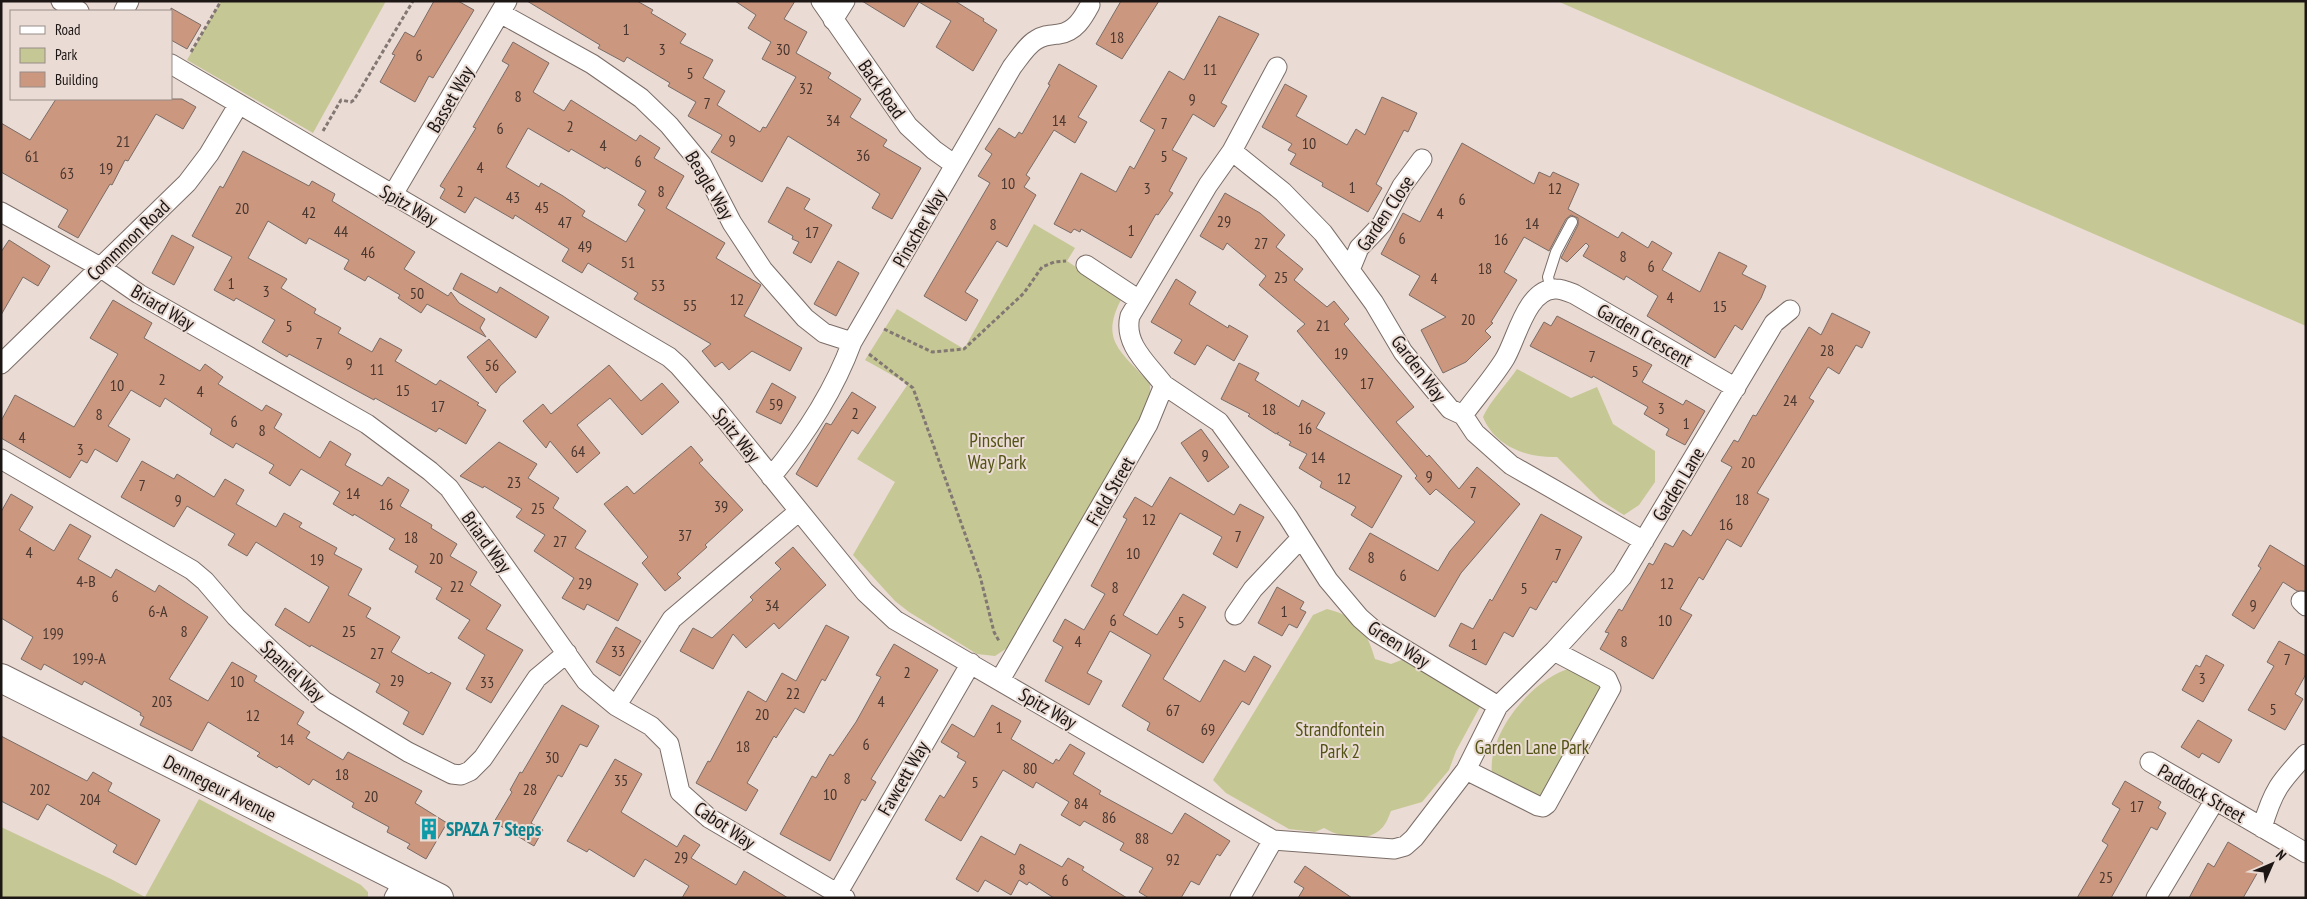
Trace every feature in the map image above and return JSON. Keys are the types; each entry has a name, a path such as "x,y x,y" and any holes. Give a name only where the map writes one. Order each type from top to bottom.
{"street":[{"path":"61,1 77,10"},
{"name":"Back Road","path":"821,1 908,126 934,150 956,165"},
{"path":"833,20 845,1"},
{"name":"Pinscher Way","path":"771,477 792,451 818,412 843,367 852,342 1012,67 1034,41 1047,34 1060,34 1080,22 1090,5"},
{"name":"Basset Way","path":"392,196 504,7"},
{"name":"Beagle Way","path":"504,7 641,98 669,125 702,165 732,223 763,270 805,318 824,333 852,342"},
{"name":"Spitz Way","path":"176,67 392,196 669,357 715,407 798,512 865,592 895,620 1273,840 1394,849 1405,846 1414,838"},
{"path":"1164,385 1139,355 1131,342 1128,333 1130,316 1208,185 1232,151 1277,67"},
{"name":"Commmon Road","path":"1,364 198,171 239,104"},
{"name":"Garden Way","path":"1232,151 1283,192 1304,212 1374,303 1403,352 1450,409 1463,415 1475,433 1511,465 1644,541"},
{"name":"Garden Close","path":"1350,270 1359,248 1382,224 1402,186 1422,159"},
{"name":"Briard Way","path":"1,212 100,267 139,294 367,424 430,472 449,488 586,681 616,706"},
{"path":"1086,265 1139,300"},
{"name":"Garden Crescent","path":"1551,290 1557,289 1574,294 1736,388"},
{"path":"1463,415 1506,358 1520,321 1540,296 1551,290"},
{"name":"Garden Lane","path":"1414,838 1466,770 1498,706 1554,651 1622,578 1774,323 1790,310"},
{"name":"Green Way","path":"1164,385 1219,422 1288,517 1328,580 1347,604 1376,632 1498,706"},
{"name":"Field Street","path":"1000,680 1148,424 1164,385"},
{"name":"Spaniel Way","path":"1,459 192,570 205,581 236,617 324,701 408,752 452,774 461,775 470,771 483,758 537,678 567,653"},
{"path":"616,706 672,619 798,512"},
{"path":"1235,615 1253,589 1301,538"},
{"path":"1466,770 1538,806 1542,807 1547,804 1611,688 1607,679 1554,651"},
{"name":"Fawcett Way","path":"841,896 971,663"},
{"name":"Dennegeur Avenue","path":"1,678 399,889 439,898"},
{"name":"Cabot Way","path":"616,706 642,719 669,744 680,792 694,807 709,818 841,896"},
{"path":"2262,828 2270,800 2280,782 2306,754"},
{"name":"Paddock Street","path":"2150,762 2306,853"},
{"path":"2156,898 2215,800"},
{"path":"1240,898 1273,840"}],"lane":[{"path":"1551,290 1548,277 1556,252 1572,222"}],"path":[{"path":"176,67 221,1"},
{"path":"312,148 339,102 343,100 351,102 354,100 413,1"},
{"path":"867,318 893,334 932,352 964,349 1024,293 1042,267 1054,262 1066,261 1086,265"},
{"path":"852,342 913,388 980,576 994,632 1011,662"}],"green space":[{"path":"221,1 386,1 313,133 187,60"},
{"path":"1557,1 2306,1 2306,326"},
{"name":"Pinscher Way Park","path":"1034,224 1075,248 1067,261 1122,298 1115,313 1112,326 1113,336 1123,354 1150,384 1150,402 1013,644 995,656 977,654 909,612 895,601 853,555 895,482 857,459 908,384 865,360 897,309 964,349"},
{"path":"1517,369 1571,398 1597,387 1613,424 1655,451 1655,482 1639,505 1624,515 1600,500 1557,457 1524,453 1504,443 1496,436 1488,427 1483,417"},
{"name":"Strandfontein Park 2","path":"1327,609 1346,616 1359,626 1368,640 1375,659 1391,664 1404,659 1481,705 1456,751 1449,770 1422,802 1391,811 1382,828 1376,833 1361,838 1346,837 1324,828 1315,832 1289,829 1226,793 1213,780 1313,615"},
{"name":"Garden Lane Park","path":"1571,668 1600,684 1602,689 1538,799 1492,774 1492,758 1497,742 1515,709 1542,683 1556,674"},
{"path":"199,799 361,885 368,892 368,898 1,898 1,827 145,897"}],"building":[{"path":"434,1 458,1 474,10 433,78 429,76 415,102 380,82 395,55 392,54 405,32 414,37"},
{"path":"527,1 637,1 653,10 651,13 686,34 680,43 713,60 703,78 725,91 717,105 760,132 763,127 766,128 796,77 762,59 771,42 748,28 756,15 735,1 795,1 784,19 807,32 796,53 831,73 828,78 861,99 850,117 887,140 883,146 921,168 892,219 872,208 880,194 788,136 762,182 711,152 722,135 688,116 696,102 668,86 670,83 627,57 624,62 598,48 600,45"},
{"path":"862,1 955,1 984,19 983,21 997,30 973,71 936,47 951,21 919,2 904,27"},
{"path":"1121,1 1159,1 1122,59 1096,44"},
{"path":"171,8 201,25 187,49 172,41"},
{"path":"1219,16 1259,34 1221,103 1227,106 1214,127 1193,114 1172,150 1187,158 1169,191 1173,193 1158,215 1156,214 1131,258 1081,229 1080,232 1074,229 1071,233 1054,224 1081,173 1116,192 1130,166 1134,169 1155,130 1140,121 1169,71 1184,80"},
{"path":"513,42 549,63 533,92 564,111 571,100 636,141 640,135 660,148 654,158 684,176 666,208 725,243 716,258 761,285 744,316 802,348 790,371 752,351 729,370 722,362 715,367 702,351 711,344 634,299 638,293 588,263 582,273 562,261 569,249 515,215 513,219 475,197 465,213 440,198 445,189 440,186 476,128 473,127 509,65 502,61","holes":["528,128 569,152 571,149 646,191 638,205 645,210 626,242 582,216 585,211 563,196 541,183 539,187 506,167"]},
{"path":"1059,64 1097,86 1078,117 1087,122 1075,143 1054,130 1026,175 1030,178 1024,187 1036,195 1007,247 997,241 965,292 978,300 966,321 924,296 990,183 978,176 992,154 985,149 999,128 1015,138 1019,132 1022,134 1050,85 1048,84"},
{"path":"1285,84 1307,96 1296,116 1347,145 1356,129 1365,135 1382,97 1417,113 1408,132 1404,130 1376,184 1382,188 1368,212 1322,186 1323,183 1290,164 1296,154 1288,150 1292,144 1262,127"},
{"path":"182,99 196,107 183,129 156,114 128,161 125,160 112,185 110,184 78,238 58,227 68,210 1,172 1,123 30,140 55,100"},
{"path":"1462,143 1534,184 1539,172 1550,177 1553,172 1579,184 1568,209 1618,238 1622,232 1648,248 1652,241 1672,253 1662,270 1700,292 1719,252 1747,266 1742,274 1766,286 1761,298 1742,330 1735,325 1715,358 1647,316 1658,296 1626,276 1624,280 1583,256 1589,246 1586,243 1567,262 1561,258 1578,225 1578,218 1571,215 1566,219 1549,251 1524,237 1504,272 1517,280 1491,322 1493,323 1485,331 1491,337 1466,362 1443,373 1421,330 1446,317 1409,295 1420,276 1381,254 1403,213 1420,222"},
{"path":"243,151 309,186 312,181 335,194 332,201 415,252 404,269 448,296 451,292 459,303 485,319 480,328 486,337 427,304 421,313 398,298 400,295 368,276 365,281 344,269 349,260 309,238 306,244 268,221 248,258 287,279 281,288 316,309 314,313 341,328 338,333 372,352 380,338 402,350 395,361 436,385 440,380 479,403 477,405 486,410 466,444 439,428 436,432 375,398 374,400 289,354 287,357 262,342 275,320 236,298 234,301 214,290 232,257 192,236 220,186 223,188"},
{"path":"787,187 810,199 804,209 832,225 811,263 793,253 799,242 792,239 793,236 768,222"},
{"path":"1225,193 1260,213 1285,235 1276,247 1303,269 1294,280 1327,307 1334,301 1349,319 1344,324 1414,407 1396,422 1427,457 1429,455 1459,489 1477,467 1520,504 1461,573 1435,617 1349,569 1370,533 1438,571 1450,551 1475,522 1436,489 1430,495 1415,478 1417,476 1297,331 1305,324 1259,285 1266,276 1227,243 1223,250 1200,236"},
{"path":"172,235 194,247 174,285 152,273"},
{"path":"9,240 50,266 38,286 23,277 1,315 1,252"},
{"path":"838,261 859,273 836,316 814,304"},
{"path":"461,273 497,293 500,287 549,317 536,338 453,289"},
{"path":"1176,279 1196,292 1189,304 1228,328 1229,325 1248,336 1234,361 1207,345 1195,365 1174,353 1182,340 1151,322"},
{"path":"113,300 152,323 144,338 200,371 205,364 223,377 218,384 262,411 266,405 282,414 274,428 320,458 330,441 351,454 345,465 382,486 388,477 409,490 400,506 432,525 431,528 457,544 450,556 477,572 470,585 501,605 486,629 523,650 491,703 466,689 485,655 458,638 470,620 436,599 442,588 415,572 418,566 389,549 395,539 354,514 353,516 333,504 340,492 301,469 290,486 269,473 274,465 236,443 233,448 210,434 212,429 165,398 160,407 131,390 108,426 130,439 117,462 95,449 87,463 81,460 70,478 1,438 1,421 15,395 74,427 118,354 90,338"},
{"path":"1832,313 1870,332 1862,348 1856,345 1839,374 1828,367 1809,398 1814,401 1757,493 1769,499 1741,547 1727,539 1703,580 1699,577 1680,609 1692,615 1653,679 1600,649 1609,633 1605,632 1619,609 1622,611 1649,563 1653,565 1665,543 1673,547 1683,530 1691,536 1732,467 1721,461 1734,440 1738,442 1753,415 1756,416 1809,327 1821,335"},
{"path":"1557,316 1652,365 1642,382 1683,405 1686,400 1705,411 1685,445 1666,435 1669,429 1644,414 1648,407 1593,376 1592,378 1530,346 1544,322 1551,326"},
{"path":"489,339 516,372 500,386 496,393 467,357"},
{"path":"1239,363 1259,373 1255,380 1299,407 1302,400 1325,413 1316,428 1402,476 1372,528 1351,515 1356,507 1320,487 1322,482 1299,468 1307,454 1289,445 1291,442 1277,434 1279,432 1276,434 1248,416 1250,414 1221,399"},
{"path":"609,365 641,401 662,383 679,402 642,435 610,398 577,425 600,453 577,473 550,441 546,448 523,421 543,404 551,414"},
{"path":"772,383 796,397 781,424 756,412"},
{"path":"852,392 876,407 858,434 852,430 817,487 796,474 826,423 831,425"},
{"path":"1201,429 1229,467 1208,482 1181,443"},
{"path":"499,442 537,464 528,478 559,498 553,508 586,531 575,548 638,584 618,621 587,604 584,610 562,598 574,578 534,551 545,535 516,517 522,509 484,486 483,488 460,476"},
{"path":"691,446 703,460 699,463 743,510 705,545 707,547 677,574 681,578 665,591 642,563 648,557 604,504 627,486 634,494"},
{"path":"142,461 174,479 177,474 214,497 225,479 244,490 236,504 276,527 284,513 302,523 299,527 337,548 334,554 362,569 348,595 371,608 366,617 400,637 391,652 429,674 431,672 451,683 423,735 403,724 409,712 376,692 380,684 311,645 310,647 275,625 285,608 309,623 329,587 256,542 247,556 228,545 235,534 187,506 174,527 121,497"},
{"path":"1170,477 1234,515 1240,504 1264,517 1237,568 1213,554 1222,537 1180,513 1123,615 1157,635 1183,594 1206,607 1163,679 1200,702 1224,660 1245,672 1254,656 1271,666 1249,705 1242,701 1203,763 1147,730 1150,723 1122,706 1151,655 1110,631 1087,673 1102,681 1089,705 1045,681 1063,647 1053,641 1065,619 1084,630 1105,594 1091,586 1127,519 1123,517 1135,497 1152,507"},
{"path":"11,494 33,507 19,530 54,551 70,524 91,536 78,559 111,578 116,569 155,592 159,585 208,617 169,679 208,701 232,662 257,676 254,681 304,712 297,724 310,732 306,738 343,760 348,752 422,791 415,803 447,823 426,859 407,848 410,844 387,832 389,827 352,807 354,803 313,779 309,785 279,766 277,768 257,756 260,753 208,722 192,751 140,725 144,717 140,715 141,713 84,681 82,685 44,664 41,670 21,659 33,637 1,618 1,512"},
{"path":"1541,514 1582,537 1556,583 1553,581 1536,610 1530,607 1513,637 1504,632 1486,665 1449,646 1461,623 1473,629 1490,599 1492,601"},
{"path":"2270,545 2306,567 2306,591 2297,591 2283,582 2254,629 2232,615 2261,568 2258,566"},
{"path":"793,547 826,585 779,629 774,623 746,648 733,634 713,669 680,651 693,628 712,638 753,600 750,597 781,569 775,563"},
{"path":"1277,587 1304,602 1300,609 1306,612 1297,628 1289,624 1282,636 1258,623"},
{"path":"826,625 849,637 825,681 822,679 804,713 795,708 776,738 774,736 747,783 758,790 746,811 696,783 708,761 710,762 748,691 766,702 782,673 796,681"},
{"path":"616,627 641,641 620,676 596,662"},
{"path":"2279,641 2306,656 2306,674 2295,694 2303,699 2285,730 2248,710 2274,666 2267,662"},
{"path":"894,644 938,670 871,779 876,782 865,801 862,799 830,861 780,834 812,776 816,778 830,754 833,756 856,722 881,677 876,675"},
{"path":"2206,655 2224,665 2203,702 2182,690 2196,665 2200,667"},
{"path":"562,705 599,726 587,747 580,744 562,777 558,775 531,823 543,830 534,846 494,822 512,792 510,790 520,772 522,773"},
{"path":"992,705 1021,721 1011,739 1053,764 1056,759 1059,761 1070,744 1085,753 1073,774 1101,791 1099,794 1172,834 1185,813 1230,841 1220,856 1217,854 1199,885 1191,881 1181,898 1149,898 1139,892 1153,868 1120,850 1124,843 1084,821 1080,826 1061,815 1069,802 1036,782 1033,788 1003,770 961,841 925,820 940,795 944,798 966,762 957,757 959,753 941,742 952,724 974,737"},
{"path":"2198,720 2232,740 2219,763 2202,753 2199,758 2181,747"},
{"path":"1,736 87,781 93,772 112,783 108,791 160,820 136,865 113,852 117,845 47,804 38,820 1,801"},
{"path":"615,759 642,774 621,812 677,847 684,835 700,845 691,858 736,885 744,871 788,898 682,898 689,886 645,859 634,877 589,849 587,852 567,841"},
{"path":"2125,781 2161,802 2158,808 2166,813 2157,830 2151,827 2111,898 2077,898 2108,845 2102,841 2120,809 2112,804"},
{"path":"981,836 1015,855 1020,844 1062,867 1068,858 1084,867 1082,870 1127,898 1054,898 1029,882 1027,885 1019,880 1011,895 985,880 978,892 956,879"},
{"path":"2228,842 2263,863 2243,898 2189,898 2208,863 2214,867"},
{"path":"1305,866 1352,898 1298,898 1304,888 1294,882"}],"place":[{"name":"SPAZA 7 Steps","path":"429,829"}]}
